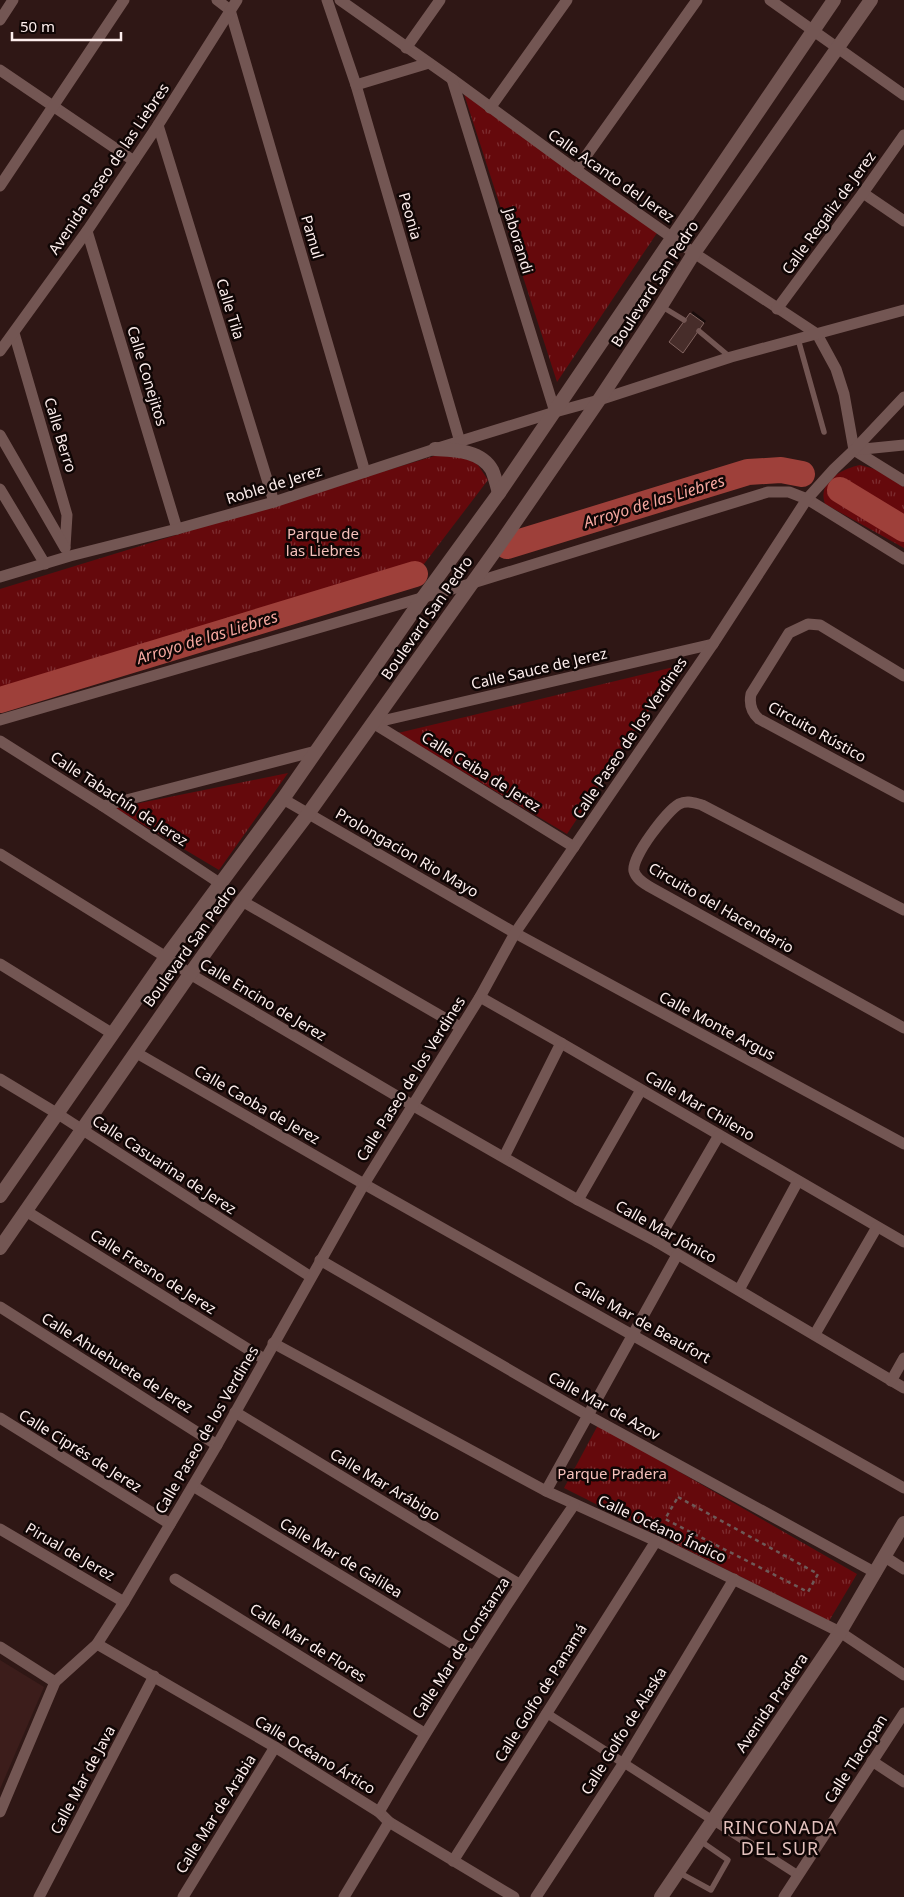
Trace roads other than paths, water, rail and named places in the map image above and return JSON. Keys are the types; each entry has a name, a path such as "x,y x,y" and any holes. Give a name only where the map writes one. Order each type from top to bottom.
{"street":[{"path":"0,20 13,0"},
{"path":"0,186 124,0"},
{"path":"217,0 230,10"},
{"name":"Avenida Paseo de las Liebres","path":"0,351 87,231 158,125 237,0"},
{"name":"Peonia","path":"326,0 356,85 460,442"},
{"name":"Calle Acanto del Jerez","path":"340,0 694,253 817,334 836,369 844,394 854,450"},
{"path":"406,48 440,0"},
{"path":"490,108 567,0"},
{"path":"576,170 698,0"},
{"path":"770,0 904,96"},
{"name":"Boulevard San Pedro","path":"1,1194 166,957 284,799 424,596 499,493 834,0"},
{"name":"Boulevard San Pedro","path":"0,1248 190,974 308,814 500,544 662,306 694,253 871,0"},
{"name":"Pamul","path":"230,10 365,472"},
{"path":"356,85 429,63"},
{"path":"0,70 134,161"},
{"name":"Jaborandi","path":"452,79 555,412"},
{"name":"Calle Tila","path":"158,125 274,502"},
{"name":"Calle Regaliz de Jerez","path":"777,309 904,135"},
{"path":"863,193 904,221"},
{"name":"Calle Conejitos","path":"87,231 177,530"},
{"name":"Roble de Jerez","path":"0,577 45,564 67,552 177,530 274,502 435,449 599,400 731,357 904,310"},
{"name":"Calle Berro","path":"14,333 67,515 67,552"},
{"name":"Calle Paseo de los Verdines","path":"0,1812 55,1682 97,1644 124,1602 217,1445 364,1184 480,997 515,933 713,644 807,499 834,468 854,450 904,397"},
{"path":"0,435 67,552"},
{"path":"854,450 904,445"},
{"path":"435,449 464,451 481,460 491,469 499,493"},
{"path":"854,450 904,481"},
{"path":"0,489 45,564"},
{"path":"0,720 424,596 476,578 768,492 789,492 807,499 904,560"},
{"name":"Circuito Rústico","path":"904,676 820,625 808,624 789,633 751,694 750,699 750,708 758,719 904,797"},
{"name":"Calle Sauce de Jerez","path":"372,723 713,644"},
{"name":"Calle Ceiba de Jerez","path":"372,723 574,847"},
{"name":"Calle Tabachín de Jerez","path":"0,741 221,884"},
{"path":"103,806 316,751"},
{"name":"Prolongacion Rio Mayo","path":"284,799 515,933"},
{"name":"Circuito del Hacendario","path":"904,910 702,805 689,801 679,805 670,812 640,851 635,862 634,870 636,876 650,888 904,1028"},
{"name":"Calle Encino de Jerez","path":"0,854 166,957 190,974 412,1105"},
{"path":"242,901 460,1028"},
{"name":"Calle Monte Argus","path":"515,933 904,1144"},
{"path":"0,964 113,1034"},
{"name":"Calle Mar Chileno","path":"480,997 904,1242"},
{"path":"504,1157 561,1043"},
{"name":"Calle Caoba de Jerez","path":"136,1052 364,1184"},
{"name":"Calle Casuarina de Jerez","path":"0,1079 58,1114 311,1277"},
{"path":"578,1200 641,1090"},
{"name":"Calle Mar Jónico","path":"412,1105 578,1200 657,1242 904,1388"},
{"path":"657,1242 719,1134"},
{"path":"739,1290 798,1181"},
{"name":"Calle Mar de Beaufort","path":"364,1184 634,1334 904,1488"},
{"name":"Calle Fresno de Jerez","path":"26,1211 264,1359"},
{"path":"815,1334 877,1227"},
{"path":"546,1492 677,1255"},
{"name":"Calle Mar de Azov","path":"320,1260 589,1416 876,1573"},
{"name":"Calle Ahuehuete de Jerez","path":"0,1307 217,1445"},
{"name":"Calle Océano Índico","path":"273,1343 546,1492 656,1541 840,1632 904,1675"},
{"path":"892,1380 904,1358"},
{"name":"Calle Mar Arábigo","path":"235,1412 520,1584"},
{"name":"Calle Ciprés de Jerez","path":"0,1418 170,1524"},
{"name":"Calle Mar de Galilea","path":"193,1486 473,1656"},
{"name":"Calle Mar de Constanza","path":"379,1812 424,1733 520,1584 574,1505"},
{"name":"Avenida Pradera","path":"661,1897 840,1632 904,1523"},
{"name":"Pirual de Jerez","path":"0,1529 124,1602"},
{"name":"Calle Golfo de Panamá","path":"453,1860 656,1541"},
{"path":"885,1558 904,1569"},
{"name":"Calle Mar de Flores","path":"176,1579 424,1733"},
{"name":"Calle Golfo de Alaska","path":"536,1897 623,1764 734,1579"},
{"name":"Calle Océano Ártico","path":"97,1644 275,1748 379,1812 389,1822 507,1895"},
{"path":"0,1647 55,1682"},
{"name":"Calle Mar de Java","path":"39,1897 154,1676"},
{"path":"546,1712 623,1764 798,1875"},
{"name":"Calle Tlacopan","path":"784,1897 904,1712"},
{"name":"Calle Mar de Arabia","path":"183,1897 275,1748"},
{"path":"872,1761 904,1782"},
{"path":"344,1897 389,1822"}],"lane":[{"path":"662,306 684,320"},
{"path":"699,331 731,357"},
{"path":"798,339 824,432"},
{"path":"678,1872 710,1890 728,1860 699,1840"}],"waterway":[{"name":"Arroyo de las Liebres","path":"507,546 748,472 781,470 802,474"},
{"name":"Arroyo de las Liebres","path":"840,490 904,529"},
{"name":"Arroyo de las Liebres","path":"0,700 415,574"}],"district":[{"name":"RINCONADA DEL SUR","path":"780,1838"}],"park label":[{"name":"Parque de las Liebres","path":"323,542"},
{"name":"Parque Pradera","path":"612,1474"}]}
